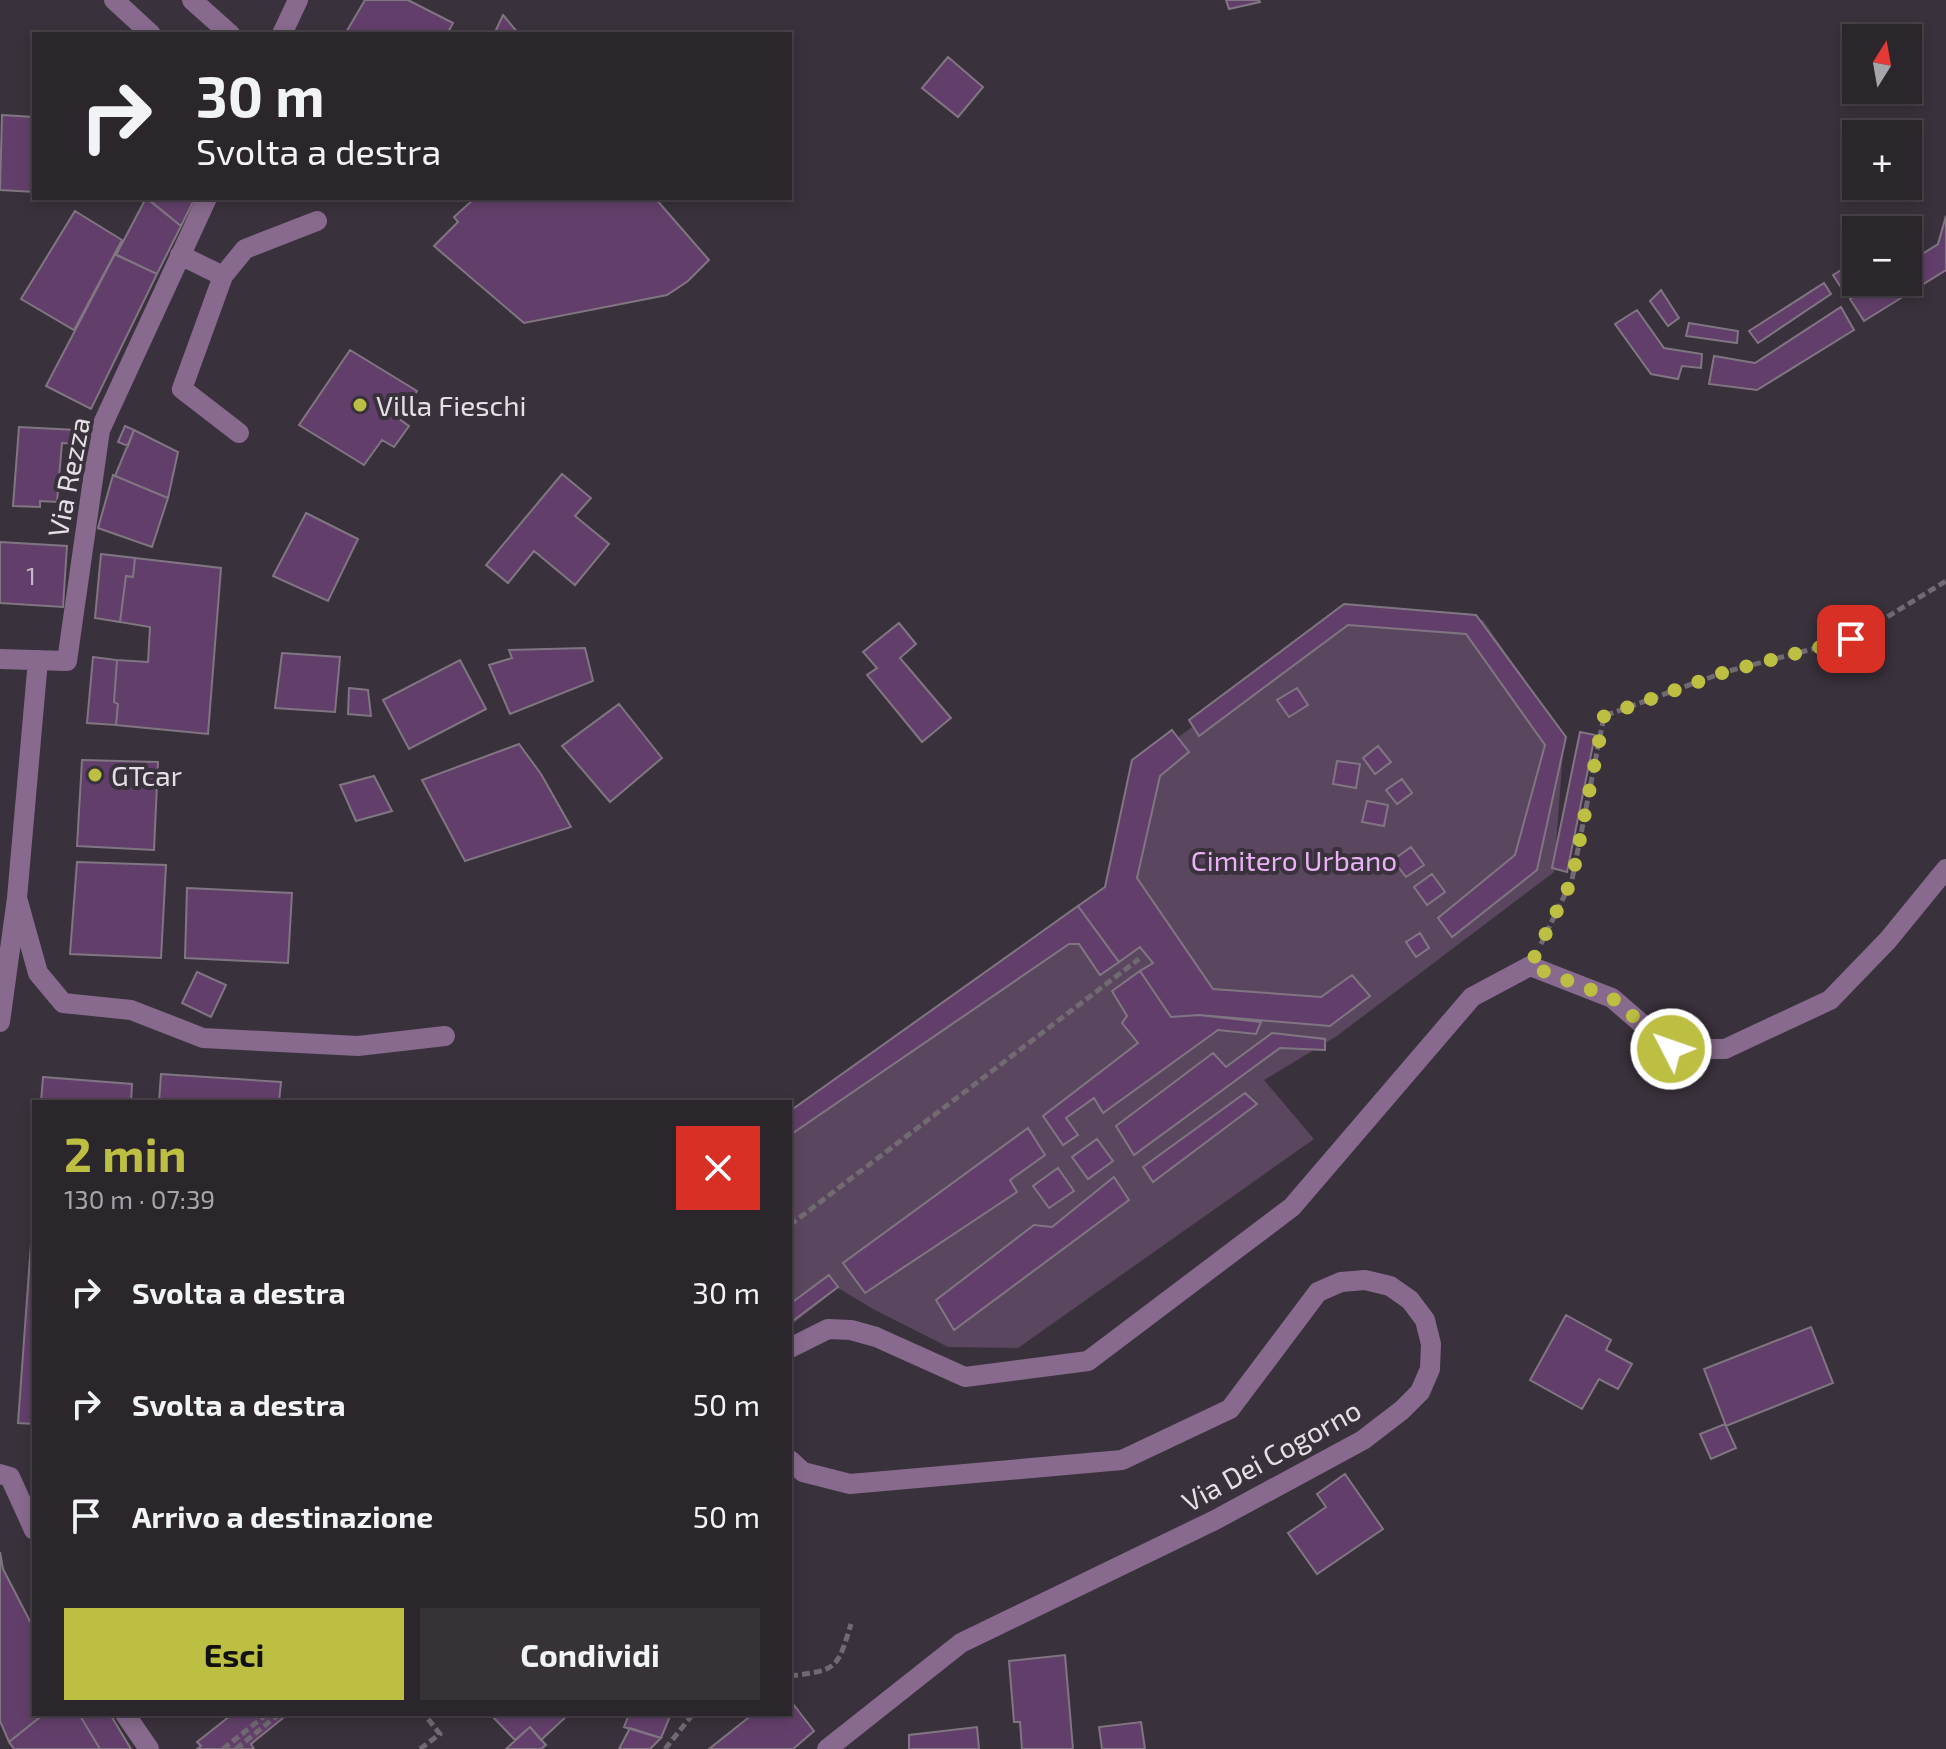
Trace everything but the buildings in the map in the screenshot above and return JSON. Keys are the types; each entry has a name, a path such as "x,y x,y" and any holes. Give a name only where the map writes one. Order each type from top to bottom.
{"street":[{"path":"114,0 149,32"},
{"path":"192,0 228,32"},
{"path":"283,32 298,0"},
{"name":"Via Rezza","path":"38,660 67,661 100,430 206,200"},
{"path":"239,433 182,389 223,276 245,249 317,221"},
{"path":"180,255 223,276"},
{"path":"0,659 38,660 8,895 0,1022"},
{"path":"792,1347 828,1329 851,1330 876,1337 965,1377 1088,1361 1292,1207 1472,997 1530,966 1612,998 1671,1049 1725,1049 1830,1000 1888,940 1946,869"},
{"path":"8,895 38,973 63,1003 131,1010 203,1038 358,1046 445,1036"},
{"name":"Via Dei Cogorno","path":"792,1462 803,1472 850,1484 1122,1460 1230,1409 1318,1292 1341,1282 1365,1280 1390,1286 1410,1300 1425,1320 1431,1344 1430,1369 1420,1392 1363,1440 1215,1520 961,1643 827,1749"},
{"path":"0,1474 10,1477 32,1526"},
{"path":"126,1716 149,1749"}],"path":[{"path":"1530,966 1572,880 1604,716 1725,672 1851,639 1946,581"},
{"path":"792,1223 1139,959"},
{"path":"792,1676 829,1668 840,1660 851,1624"},
{"path":"223,1749 264,1716"},
{"path":"236,1749 277,1716"},
{"path":"420,1749 440,1734 426,1716"},
{"path":"665,1749 691,1716"}],"green space":[{"name":"Cimitero Urbano","path":"1355,611 1483,620 1564,738 1554,872 1337,1036 1264,1080 1314,1139 1018,1348 948,1347 838,1288 792,1324 792,1113 1108,897 1139,765"}],"place":[{"name":"Villa Fieschi","path":"360,405"},
{"name":"GTcar","path":"95,775"}],"route":[{"path":"1671,1049 1612,998 1530,966 1572,880 1604,716 1725,672 1851,639"}]}
